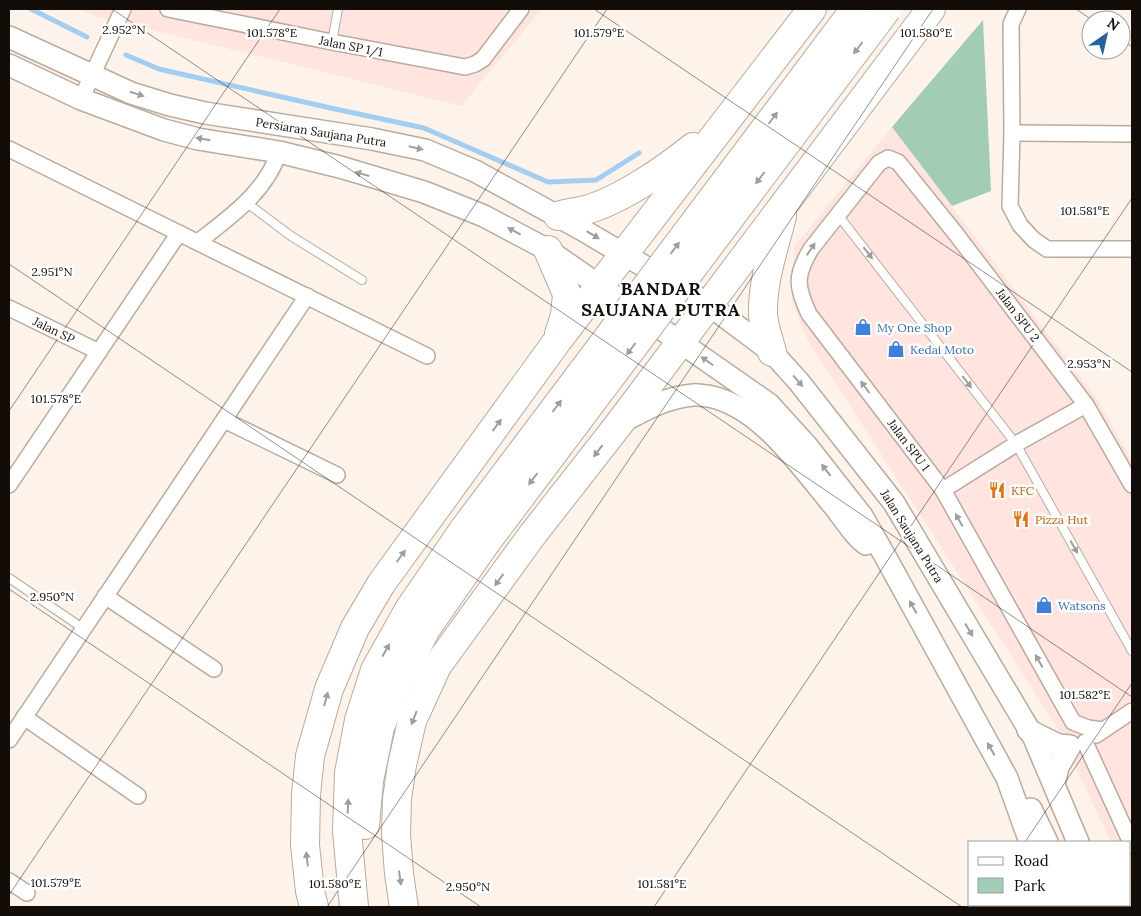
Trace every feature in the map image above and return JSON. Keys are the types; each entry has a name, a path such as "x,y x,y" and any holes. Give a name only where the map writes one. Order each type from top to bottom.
{"highway":[{"path":"314,907 310,891 305,845 306,795 310,756 329,689 355,628 381,584 558,340 812,9"},
{"path":"373,907 364,839 369,781 380,727 400,680 474,537 855,9"},
{"path":"354,907 347,831 349,773 359,720 375,670 408,610 474,537 887,9"},
{"path":"404,907 396,834 400,782 412,721 437,666 533,534 619,424 931,9"},
{"path":"558,216 590,208 613,199 670,166 725,120"},
{"path":"772,352 764,317 764,299 770,261 785,203"},
{"path":"548,250 566,294 565,315 558,340"}],"main road":[{"name":"Persiaran Saujana Putra","path":"9,37 131,93 170,105 205,114 372,139 425,150 475,171 623,254"},
{"path":"9,65 81,98 164,130 198,139 279,152 340,167 424,192 484,216 548,250 769,404 807,446 862,516 1007,778 1030,841"},
{"name":"Jalan Saujana Putra","path":"623,254 708,304 772,352 799,382 894,503 1028,730 1078,841"},
{"path":"619,424 678,397 695,394 718,398 744,411 768,430 848,522 862,542 885,556"},
{"path":"1028,730 1058,745 1076,744"},
{"path":"1076,744 1058,767 1057,792 1082,841"},
{"path":"1007,778 1032,810 1047,841"}],"street":[{"path":"81,98 124,9"},
{"name":"Jalan SP 1/1","path":"168,9 465,67 483,59 521,9"},
{"path":"1018,9 1011,24 1012,133 1010,206 1020,225 1034,240 1047,249 1132,249"},
{"path":"1012,133 1132,134"},
{"path":"9,149 427,356"},
{"path":"198,242 247,203 274,164 279,152"},
{"name":"Jalan SPU 1","path":"888,158 880,163 811,249 802,264 799,280 800,295 809,314 943,490 1073,722"},
{"name":"Jalan SPU 2","path":"888,158 898,162 956,234 1086,405 1132,485"},
{"path":"9,485 178,233"},
{"path":"9,740 307,296"},
{"name":"Jalan SP","path":"9,308 99,352"},
{"path":"943,490 1016,444 1086,405"},
{"path":"224,420 337,474"},
{"path":"105,596 214,669"},
{"path":"1076,744 1104,730 1132,712"},
{"path":"24,717 138,796"},
{"path":"1073,722 1088,728 1104,730"},
{"path":"1073,722 1076,744 1130,841"},
{"path":"9,881 27,893"}],"lane":[{"path":"332,42 338,9"},
{"path":"247,203 291,236 362,280"},
{"path":"838,215 1016,444 1132,651"},
{"path":"9,578 84,628"}],"shaded area":[{"path":"79,9 542,9 461,106 91,15"},
{"path":"892,127 1097,399 1132,460 1132,888 1131,841 1111,841 1055,724 807,339 792,301 794,247"}],"green space":[{"path":"983,20 991,191 952,206 892,127"}],"waterway":[{"path":"31,9 87,37"},
{"path":"126,55 159,69 424,128 548,182 596,180 639,153"}],"place":[{"name":"My One Shop","path":"863,327"},
{"name":"Kedai Moto","path":"896,349"},
{"name":"KFC","path":"997,490"},
{"name":"Pizza Hut","path":"1021,519"},
{"name":"Watsons","path":"1044,605"}],"district":[{"name":"BANDAR SAUJANA PUTRA","path":"661,298"}]}
